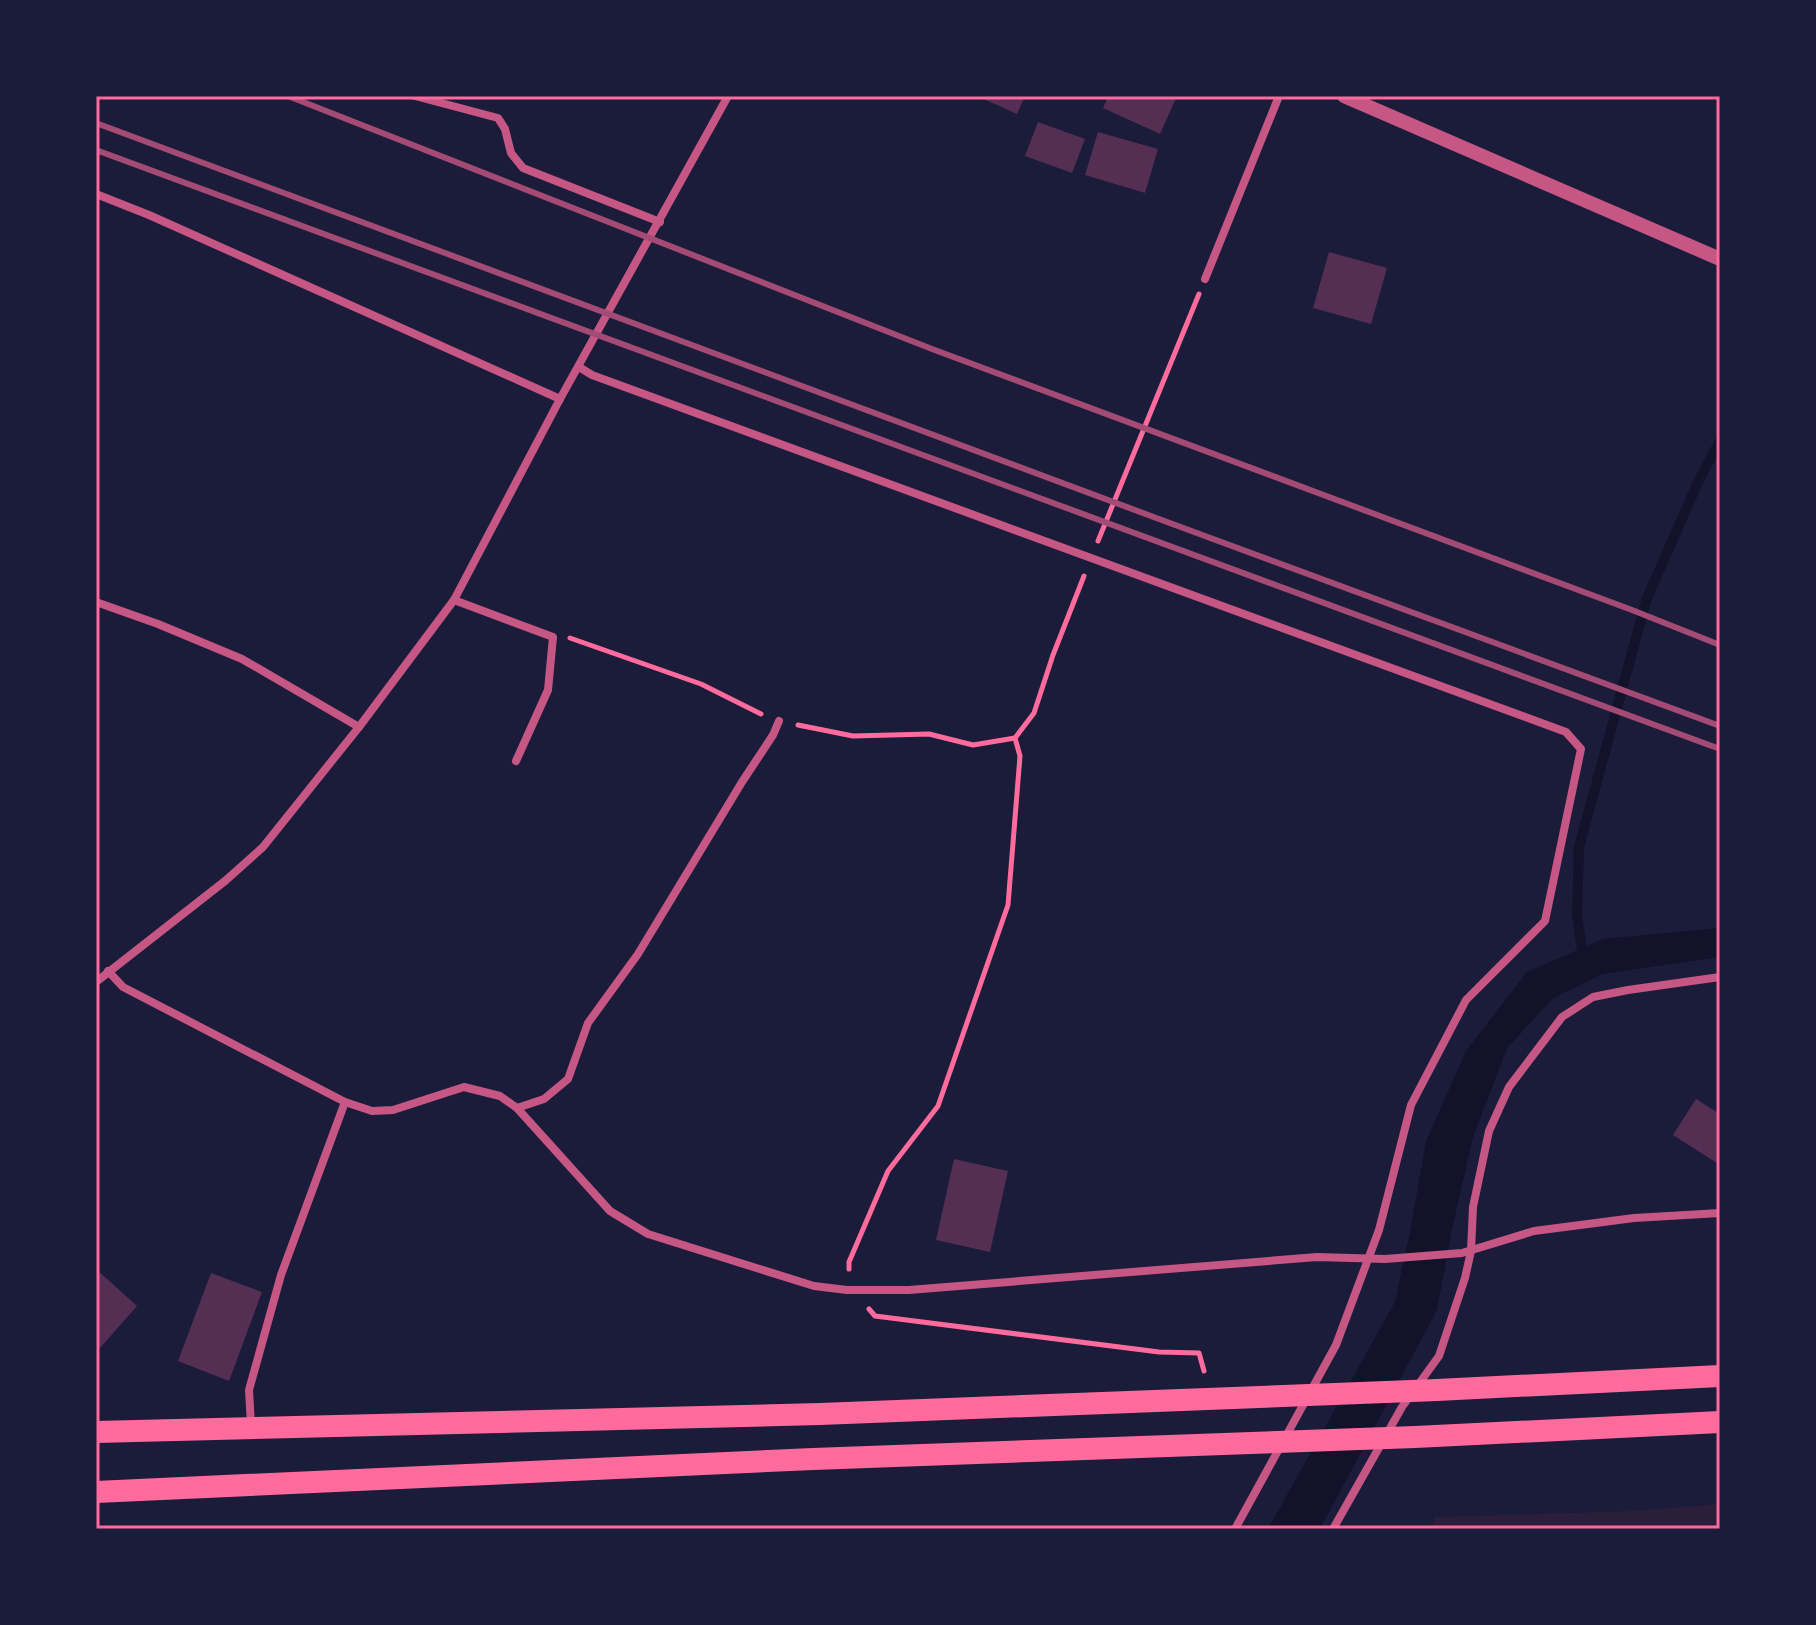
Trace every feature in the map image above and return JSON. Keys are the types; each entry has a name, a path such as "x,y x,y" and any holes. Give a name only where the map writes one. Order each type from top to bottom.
{"highway":[{"path":"96,1432 820,1414 1720,1376"},
{"path":"96,1492 1720,1422"}],"street":[{"path":"415,96 498,118 505,129 511,153 523,168 660,222"},
{"path":"96,982 225,881 263,847 359,727 454,600 560,399 728,96"},
{"path":"1205,279 1279,96"},
{"path":"1344,96 1720,259"},
{"path":"96,194 560,399"},
{"path":"579,367 592,375 1566,732 1581,749 1545,921 1466,1000 1411,1105 1379,1230 1336,1345 1235,1529"},
{"path":"454,600 553,637 548,690 516,761"},
{"path":"96,602 242,659 359,727"},
{"path":"517,1108 544,1099 568,1079 588,1023 638,954 779,721"},
{"path":"108,971 123,987 345,1102 372,1111 393,1110 464,1087 500,1096 517,1108 610,1211 648,1234 814,1286 847,1290 909,1290 1317,1257 1385,1259 1466,1252 1534,1231 1634,1218 1720,1213"},
{"path":"1333,1529 1402,1407 1439,1356 1465,1278 1473,1207 1489,1131 1509,1087 1562,1017 1593,997 1720,977"},
{"path":"251,1428 249,1390 277,1290 345,1102"}],"path":[{"path":"553,637 574,639 701,684 779,721 853,736 929,734 973,745 1015,738 1034,713 1091,558 1205,279"},
{"path":"847,1290 849,1262 888,1171 938,1106 1008,905 1020,756 1015,738"},
{"path":"864,1290 864,1303 875,1316 1159,1352 1199,1353 1211,1399"}],"shaded area":[{"path":"1720,928 1720,957 1602,974 1553,998 1507,1048 1473,1137 1437,1310 1320,1529 1268,1529 1395,1302 1426,1141 1466,1051 1527,972 1603,939"},
{"path":"1720,1504 1720,1529 1433,1529 1434,1517 1634,1511"}],"building":[{"path":"977,96 1025,96 1017,114"},
{"path":"1108,96 1177,96 1160,134 1103,108"},
{"path":"1038,122 1085,139 1072,173 1025,156"},
{"path":"1098,132 1158,149 1145,193 1085,175"},
{"path":"1329,252 1387,268 1371,324 1313,308"},
{"path":"1696,1099 1720,1114 1720,1165 1673,1135"},
{"path":"954,1159 1008,1171 990,1252 936,1240"},
{"path":"96,1269 137,1306 100,1348 96,1344"},
{"path":"211,1273 262,1292 229,1381 178,1361"}],"waterway":[{"path":"1584,961 1577,917 1579,847 1647,598 1699,480 1720,441"}],"railway":[{"path":"288,96 932,349 1720,645"},
{"path":"96,123 1720,726"},
{"path":"96,150 1720,749"}]}
